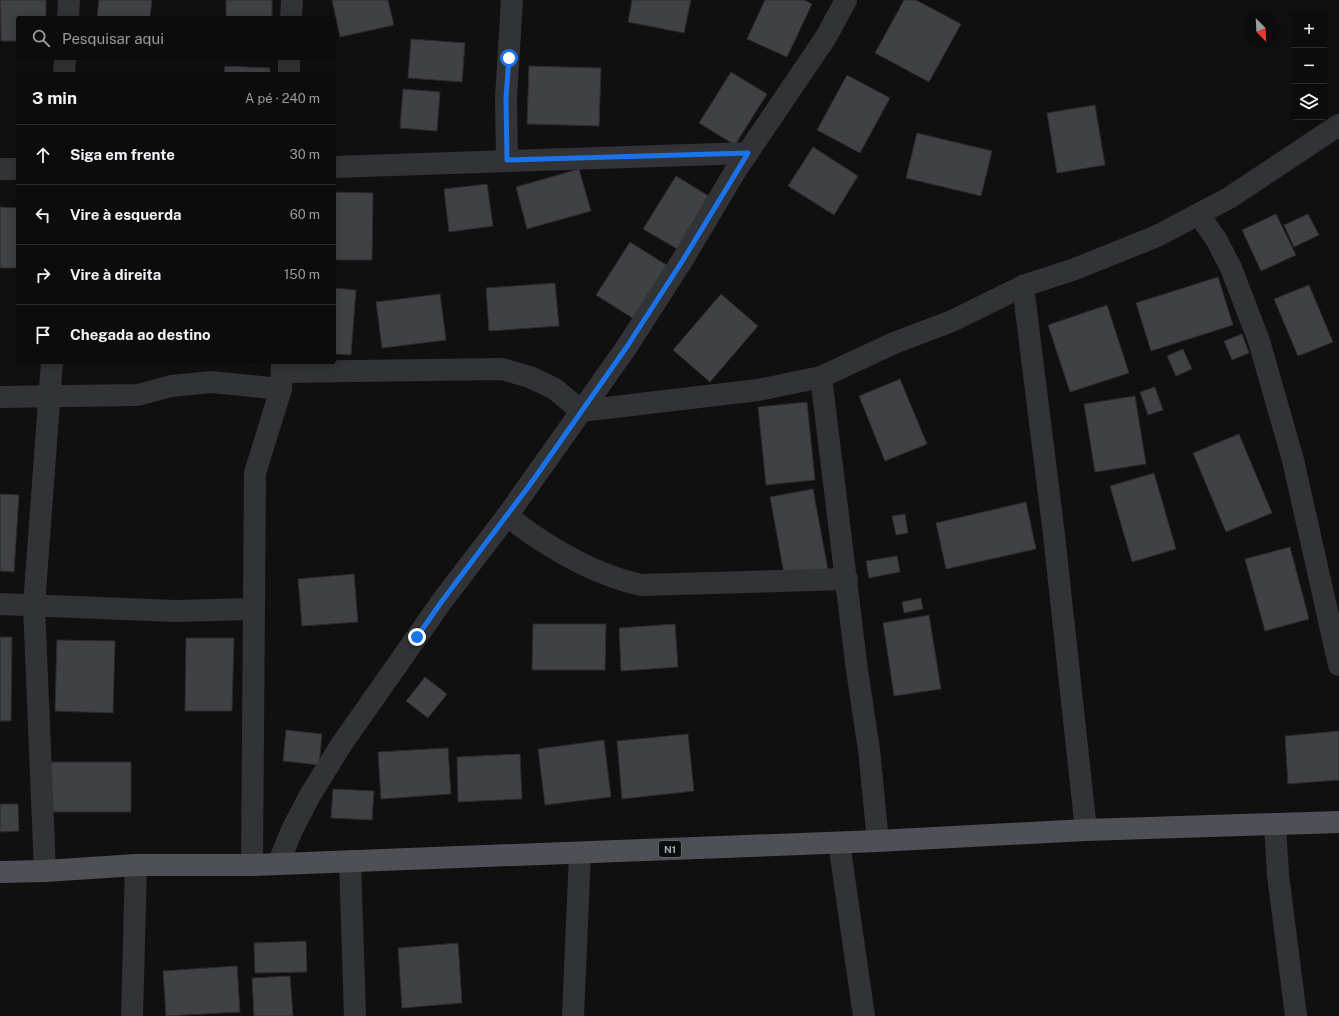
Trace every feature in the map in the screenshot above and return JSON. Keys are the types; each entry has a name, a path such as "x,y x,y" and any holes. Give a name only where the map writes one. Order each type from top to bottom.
{"main road":[{"name":"N1","path":"0,872 45,871 136,865 252,865 580,853 839,843 1086,830 1339,822"}],"street":[{"path":"68,16 69,0"},
{"path":"291,16 292,0"},
{"path":"507,160 506,98 512,0"},
{"path":"278,864 306,804 341,745 442,601 507,516 626,348 683,260 748,153 826,37 846,0"},
{"path":"64,72 65,60"},
{"path":"289,60 289,72"},
{"path":"0,397 138,396 171,386 282,374 502,369 530,378 555,390 582,411 758,390 821,377 894,343 952,321 1023,286 1075,269 1157,236 1200,215 1229,198 1339,125"},
{"path":"336,167 748,153"},
{"path":"0,169 16,169"},
{"path":"1200,215 1216,239 1231,268 1259,341 1293,460 1339,665"},
{"path":"1023,286 1054,535 1086,830"},
{"path":"45,871 34,605 52,364"},
{"path":"252,865 255,473 282,374"},
{"path":"821,377 857,670 869,750 878,841"},
{"path":"507,516 562,554 595,570 626,582 641,585 847,579"},
{"path":"0,604 175,611 253,609"},
{"path":"1275,824 1278,875 1296,1016"},
{"path":"839,843 864,1016"},
{"path":"573,1016 580,853"},
{"path":"350,861 355,1016"},
{"path":"132,1016 136,865"}],"building":[{"path":"0,0 46,0 46,16 16,16 16,41 1,41"},
{"path":"99,0 152,0 150,16 97,16"},
{"path":"226,0 272,0 272,16 226,16"},
{"path":"332,0 388,0 394,25 340,37"},
{"path":"632,0 691,0 684,33 628,22"},
{"path":"765,0 804,0 812,4 787,57 747,39"},
{"path":"904,0 916,0 961,24 929,82 875,53"},
{"path":"411,39 465,43 462,82 408,78"},
{"path":"225,66 270,68 270,72 224,72"},
{"path":"529,66 601,68 599,126 527,124"},
{"path":"731,72 767,94 735,145 699,123"},
{"path":"847,75 890,98 860,153 817,130"},
{"path":"403,89 440,92 437,131 400,128"},
{"path":"1095,105 1105,165 1057,173 1047,113"},
{"path":"917,133 992,151 981,196 906,178"},
{"path":"813,147 858,176 834,215 788,186"},
{"path":"579,169 591,211 527,229 516,187"},
{"path":"676,176 712,198 679,250 643,229"},
{"path":"487,184 493,226 449,232 444,189"},
{"path":"336,192 373,193 372,260 336,260"},
{"path":"0,207 16,208 16,268 0,268"},
{"path":"1276,214 1296,255 1261,271 1242,230"},
{"path":"1308,214 1319,235 1294,247 1284,225"},
{"path":"630,242 668,266 634,319 596,295"},
{"path":"1218,277 1233,325 1151,351 1136,303"},
{"path":"555,283 559,326 489,331 486,288"},
{"path":"1309,285 1333,342 1298,356 1274,299"},
{"path":"336,288 356,290 351,355 336,354"},
{"path":"440,294 446,340 382,348 376,302"},
{"path":"721,294 758,326 710,382 673,350"},
{"path":"1107,305 1129,373 1070,392 1048,325"},
{"path":"1242,334 1249,353 1232,360 1224,341"},
{"path":"1183,349 1192,369 1176,376 1167,356"},
{"path":"900,379 927,444 885,461 859,396"},
{"path":"1155,387 1163,410 1148,415 1140,392"},
{"path":"1135,396 1146,464 1095,472 1084,404"},
{"path":"807,402 815,480 766,485 758,407"},
{"path":"1239,434 1272,513 1226,532 1193,453"},
{"path":"1154,473 1176,549 1132,562 1110,486"},
{"path":"813,489 828,570 785,579 770,497"},
{"path":"0,494 19,495 14,572 0,571"},
{"path":"1026,502 1036,549 946,569 936,523"},
{"path":"905,514 908,533 896,535 892,516"},
{"path":"1290,547 1309,619 1265,631 1245,559"},
{"path":"897,556 900,572 869,578 866,561"},
{"path":"354,574 358,622 302,626 298,579"},
{"path":"921,598 923,609 904,613 902,602"},
{"path":"929,615 941,689 894,696 883,623"},
{"path":"533,624 606,624 605,670 532,670"},
{"path":"675,624 678,667 621,671 619,628"},
{"path":"0,637 12,637 11,721 0,721"},
{"path":"186,638 234,638 232,711 185,711"},
{"path":"57,640 115,641 113,713 55,711"},
{"path":"425,677 447,694 428,718 406,701"},
{"path":"286,730 322,734 319,765 283,761"},
{"path":"1339,731 1339,780 1288,784 1285,736"},
{"path":"688,734 694,791 622,799 617,741"},
{"path":"604,740 611,797 545,805 538,749"},
{"path":"448,748 451,794 381,799 378,752"},
{"path":"520,754 522,799 458,802 457,757"},
{"path":"48,762 131,762 131,812 48,812"},
{"path":"333,789 374,791 372,820 331,818"},
{"path":"0,804 18,804 19,831 0,832"},
{"path":"306,941 307,972 255,973 254,943"},
{"path":"458,943 462,1003 402,1008 398,948"},
{"path":"237,966 240,1012 166,1016 163,971"},
{"path":"290,976 293,1016 254,1016 252,978"}],"route":[{"path":"417,637 442,601 561,442 626,348 683,260 736,170 748,153 507,160 506,98 509,58"}]}
